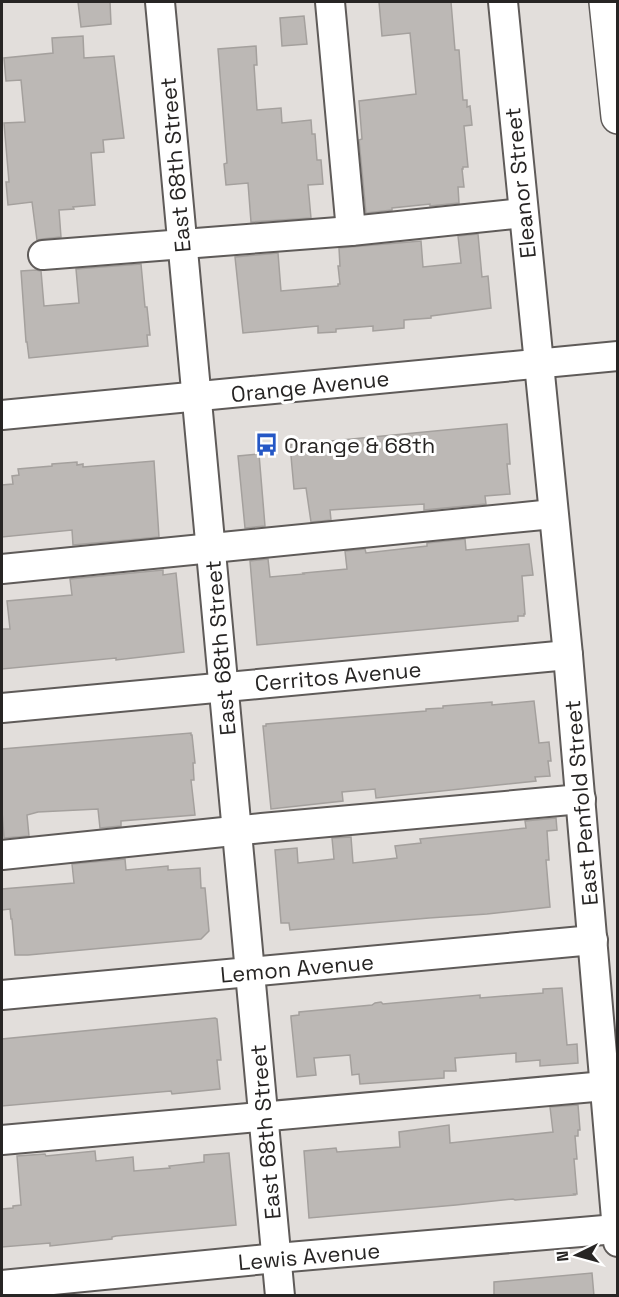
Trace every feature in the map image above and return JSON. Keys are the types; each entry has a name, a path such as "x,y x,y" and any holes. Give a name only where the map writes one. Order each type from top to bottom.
{"highway":[{"path":"606,2 618,117"}],"street":[{"name":"East 68th Street","path":"160,2 280,1296"},
{"path":"330,2 351,231"},
{"name":"Eleanor Street","path":"503,2 538,364"},
{"path":"43,255 351,231 523,213"},
{"name":"Orange Avenue","path":"2,415 618,356"},
{"name":"East Penfold Street","path":"538,364 568,655 617,1235"},
{"path":"2,569 553,514"},
{"name":"Cerritos Avenue","path":"2,708 568,655"},
{"path":"2,855 580,799"},
{"name":"Lemon Avenue","path":"2,995 593,940"},
{"path":"2,1140 604,1086"},
{"name":"Lewis Avenue","path":"2,1285 277,1258 617,1235"}],"building":[{"path":"78,2 110,2 111,24 81,27"},
{"path":"379,2 451,2 455,50 459,50 463,100 467,100 467,107 470,106 472,125 464,126 468,167 462,169 464,187 458,187 459,203 392,208 392,210 366,213 359,140 362,139 359,101 416,94 410,33 382,36"},
{"path":"304,16 307,44 282,46 280,18"},
{"path":"83,36 84,58 114,56 124,138 103,140 104,152 91,153 95,205 59,210 61,237 37,240 32,202 8,205 6,182 9,182 4,123 25,122 21,80 6,81 4,58 53,53 52,38"},
{"path":"256,46 257,65 254,65 257,110 281,108 282,123 311,120 312,134 315,134 317,160 321,160 323,184 308,185 311,218 251,222 248,183 226,185 224,164 227,163 218,49"},
{"path":"478,234 482,277 488,276 491,308 404,320 404,328 373,331 373,326 318,333 318,326 243,333 235,257 278,253 281,291 338,286 340,284 339,248 421,241 423,267 461,263 458,236"},
{"path":"141,264 150,335 147,335 148,346 29,358 21,271 41,271 44,306 79,303 76,269"},
{"path":"507,424 510,494 485,496 486,504 424,510 424,504 330,510 331,520 311,522 306,488 294,489 290,445"},
{"path":"259,454 265,526 245,528 238,456"},
{"path":"154,461 159,537 73,545 72,530 2,537 2,485 13,484 12,476 19,475 18,469 77,462 77,465 83,464 83,467"},
{"path":"465,539 466,550 529,544 533,575 522,576 525,614 518,616 518,621 257,645 250,561 268,559 270,577 304,574 347,569 345,551 365,549 366,553"},
{"path":"163,570 163,575 176,573 184,652 2,669 2,629 10,629 7,601 72,595 70,579"},
{"path":"534,701 539,743 549,742 550,776 535,777 536,781 376,798 375,789 342,792 343,801 271,809 263,726 266,724 426,711 426,709 443,708 443,706"},
{"path":"191,733 195,763 193,763 194,780 191,780 195,815 121,821 121,826 100,828 98,809 38,812 27,815 29,836 4,838 2,749"},
{"path":"556,818 557,830 547,831 549,860 546,860 550,907 290,930 289,923 281,923 275,850 297,848 298,863 334,859 332,838 351,837 353,863 397,858 395,846 421,843 420,839 526,828 525,821"},
{"path":"125,859 126,870 168,866 168,870 200,868 201,888 205,888 209,931 201,939 15,955 10,909 2,910 2,889 74,883 72,864"},
{"path":"562,988 567,1045 577,1044 578,1063 540,1066 540,1060 516,1062 516,1053 455,1058 456,1071 444,1071 444,1078 360,1084 359,1074 352,1075 350,1055 314,1058 316,1075 297,1077 291,1016 299,1015 299,1012 372,1005 381,1002 383,1004 480,995 480,998 543,993 543,989"},
{"path":"217,1019 221,1060 217,1060 220,1089 172,1094 171,1091 2,1106 2,1039"},
{"path":"578,1105 580,1130 578,1130 578,1136 575,1136 577,1194 575,1195 309,1218 304,1151 336,1148 337,1152 400,1147 399,1132 449,1125 450,1143 553,1132 550,1107"},
{"path":"95,1151 96,1161 133,1157 134,1171 204,1162 204,1155 229,1153 236,1225 116,1236 112,1239 50,1246 50,1243 2,1247 2,1209 21,1205 17,1156 45,1154 46,1156"},
{"path":"592,1273 594,1296 494,1296 494,1282"}],"place":[{"name":"Orange & 68th","path":"266,445"}]}
